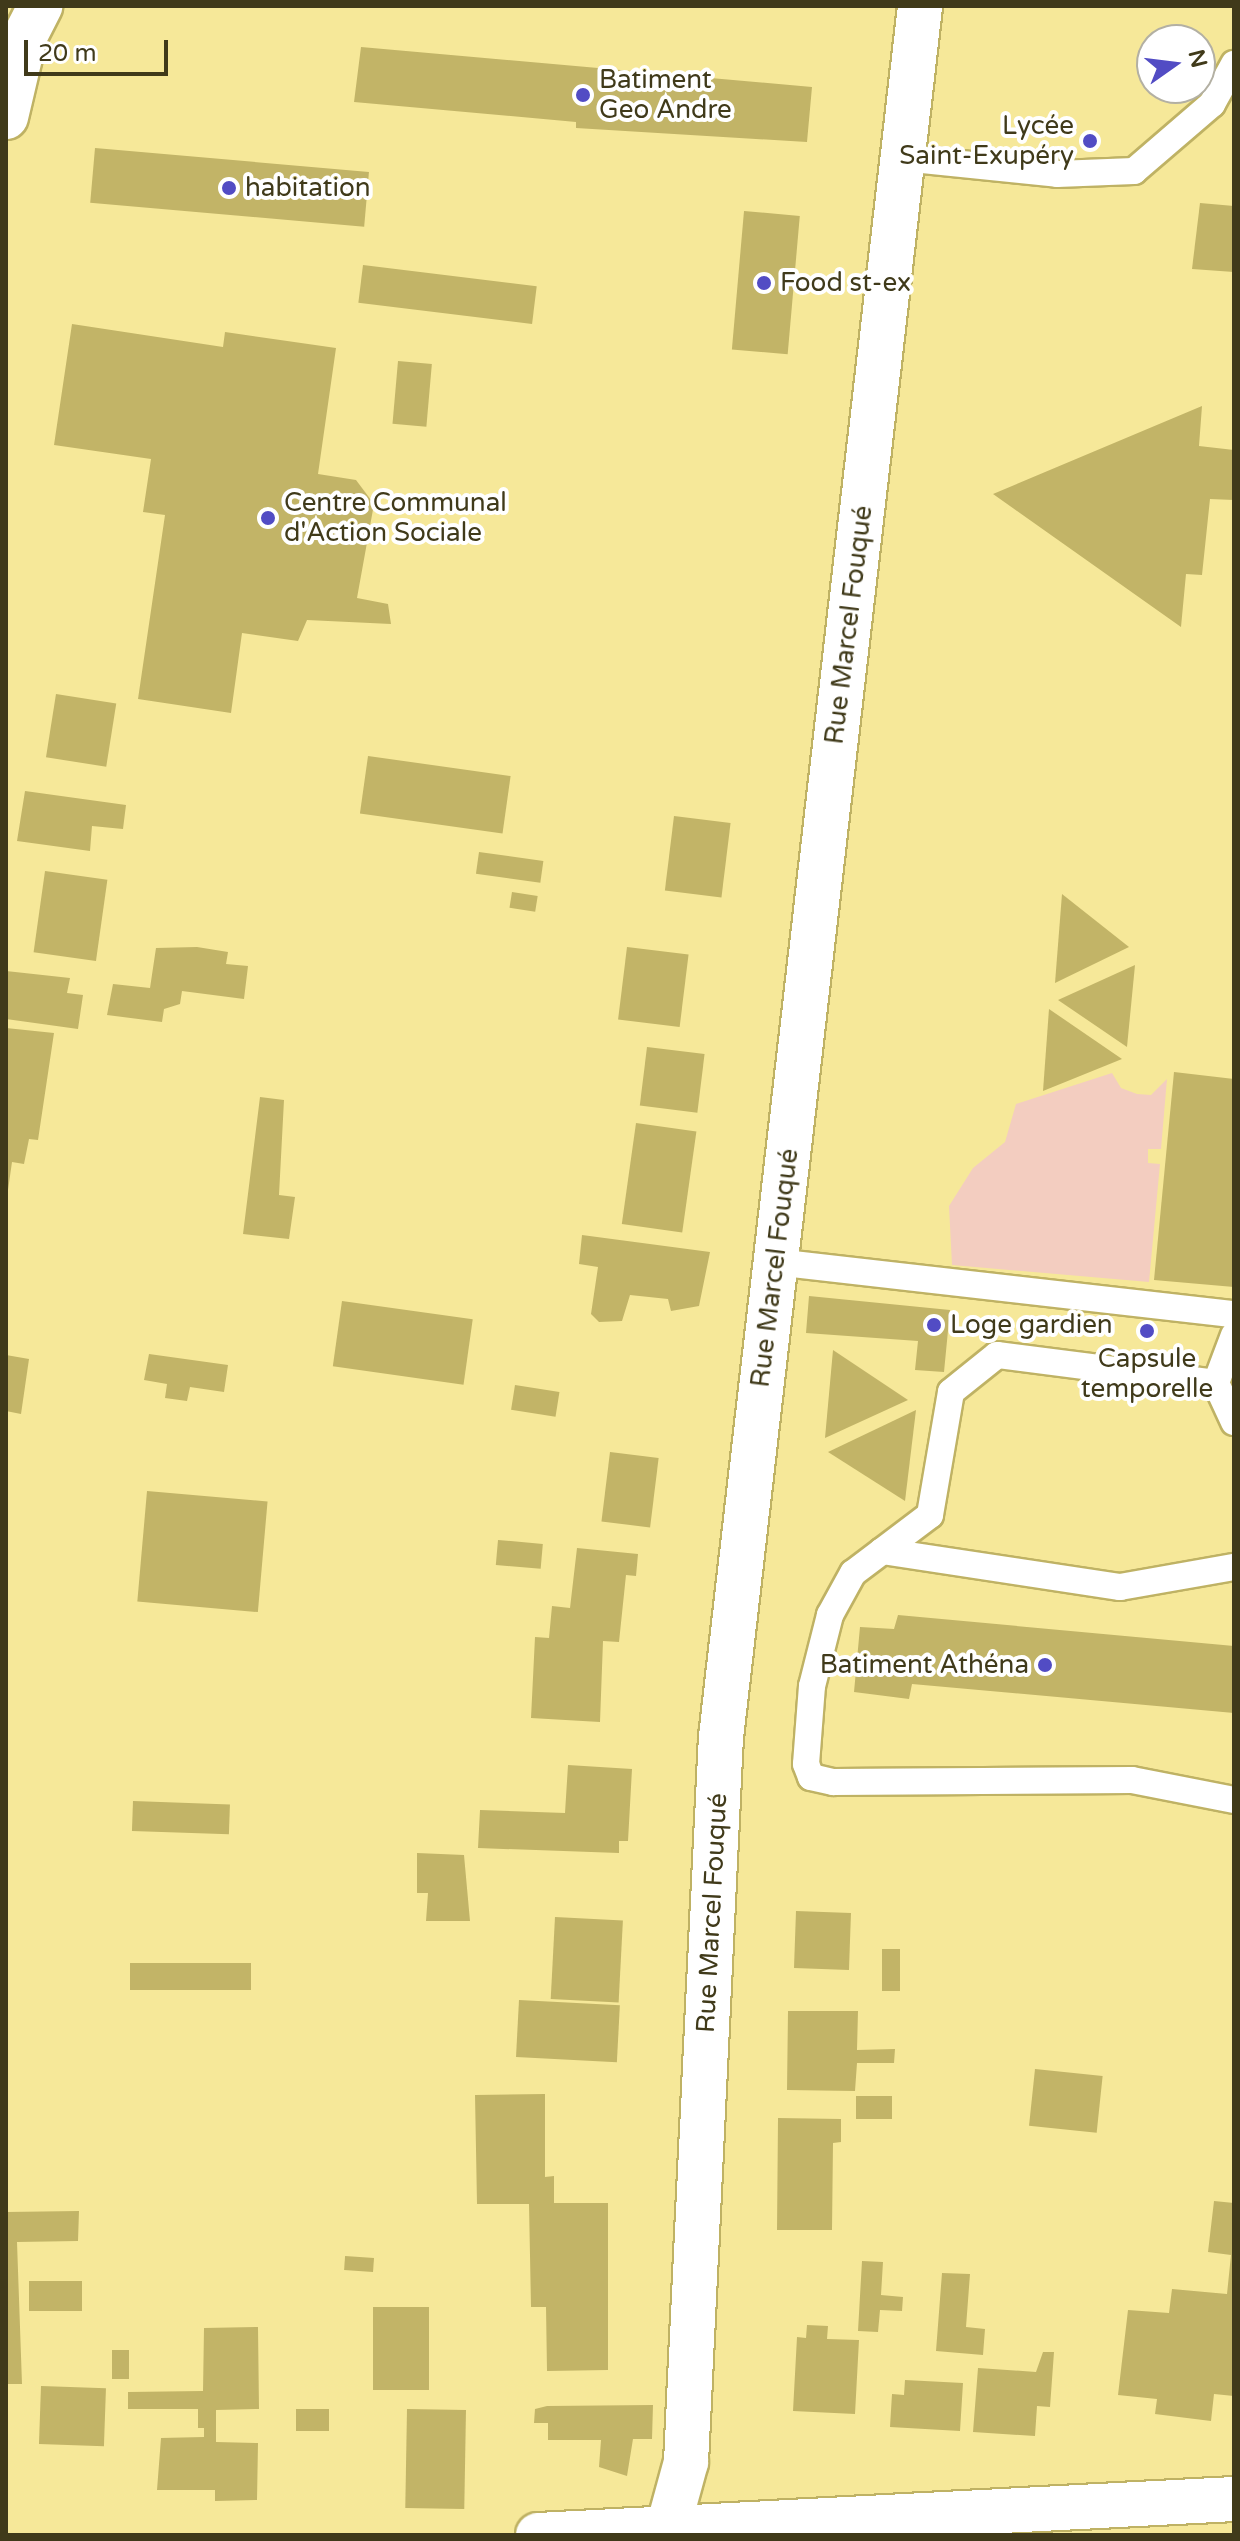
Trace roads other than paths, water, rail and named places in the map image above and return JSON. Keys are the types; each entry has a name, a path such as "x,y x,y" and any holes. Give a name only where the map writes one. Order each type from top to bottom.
{"street":[{"path":"6,117 25,36 40,6"},
{"name":"Rue Marcel Fouqué","path":"666,2534 686,2462 721,1737 920,6"},
{"path":"538,2535 666,2534 1234,2499"}],"lane":[{"path":"903,158 1057,174 1134,171 1212,104 1231,77"},
{"path":"775,1262 1234,1314"},
{"path":"1234,1335 1216,1383 1234,1422"},
{"path":"1216,1383 997,1355 951,1392 930,1515 853,1573 830,1615 812,1686 811,1777 1132,1780 1234,1800"},
{"path":"882,1551 1120,1587 1234,1567"}],"place":[{"name":"Batiment Geo Andre","path":"583,95"},
{"name":"Lycée Saint-Exupéry","path":"1090,141"},
{"name":"habitation","path":"229,188"},
{"name":"Food st-ex","path":"764,283"},
{"name":"Centre Communal d'Action Sociale","path":"268,518"},
{"name":"Loge gardien","path":"934,1325"},
{"name":"Capsule temporelle","path":"1147,1331"},
{"name":"Batiment Athéna","path":"1045,1665"}]}
